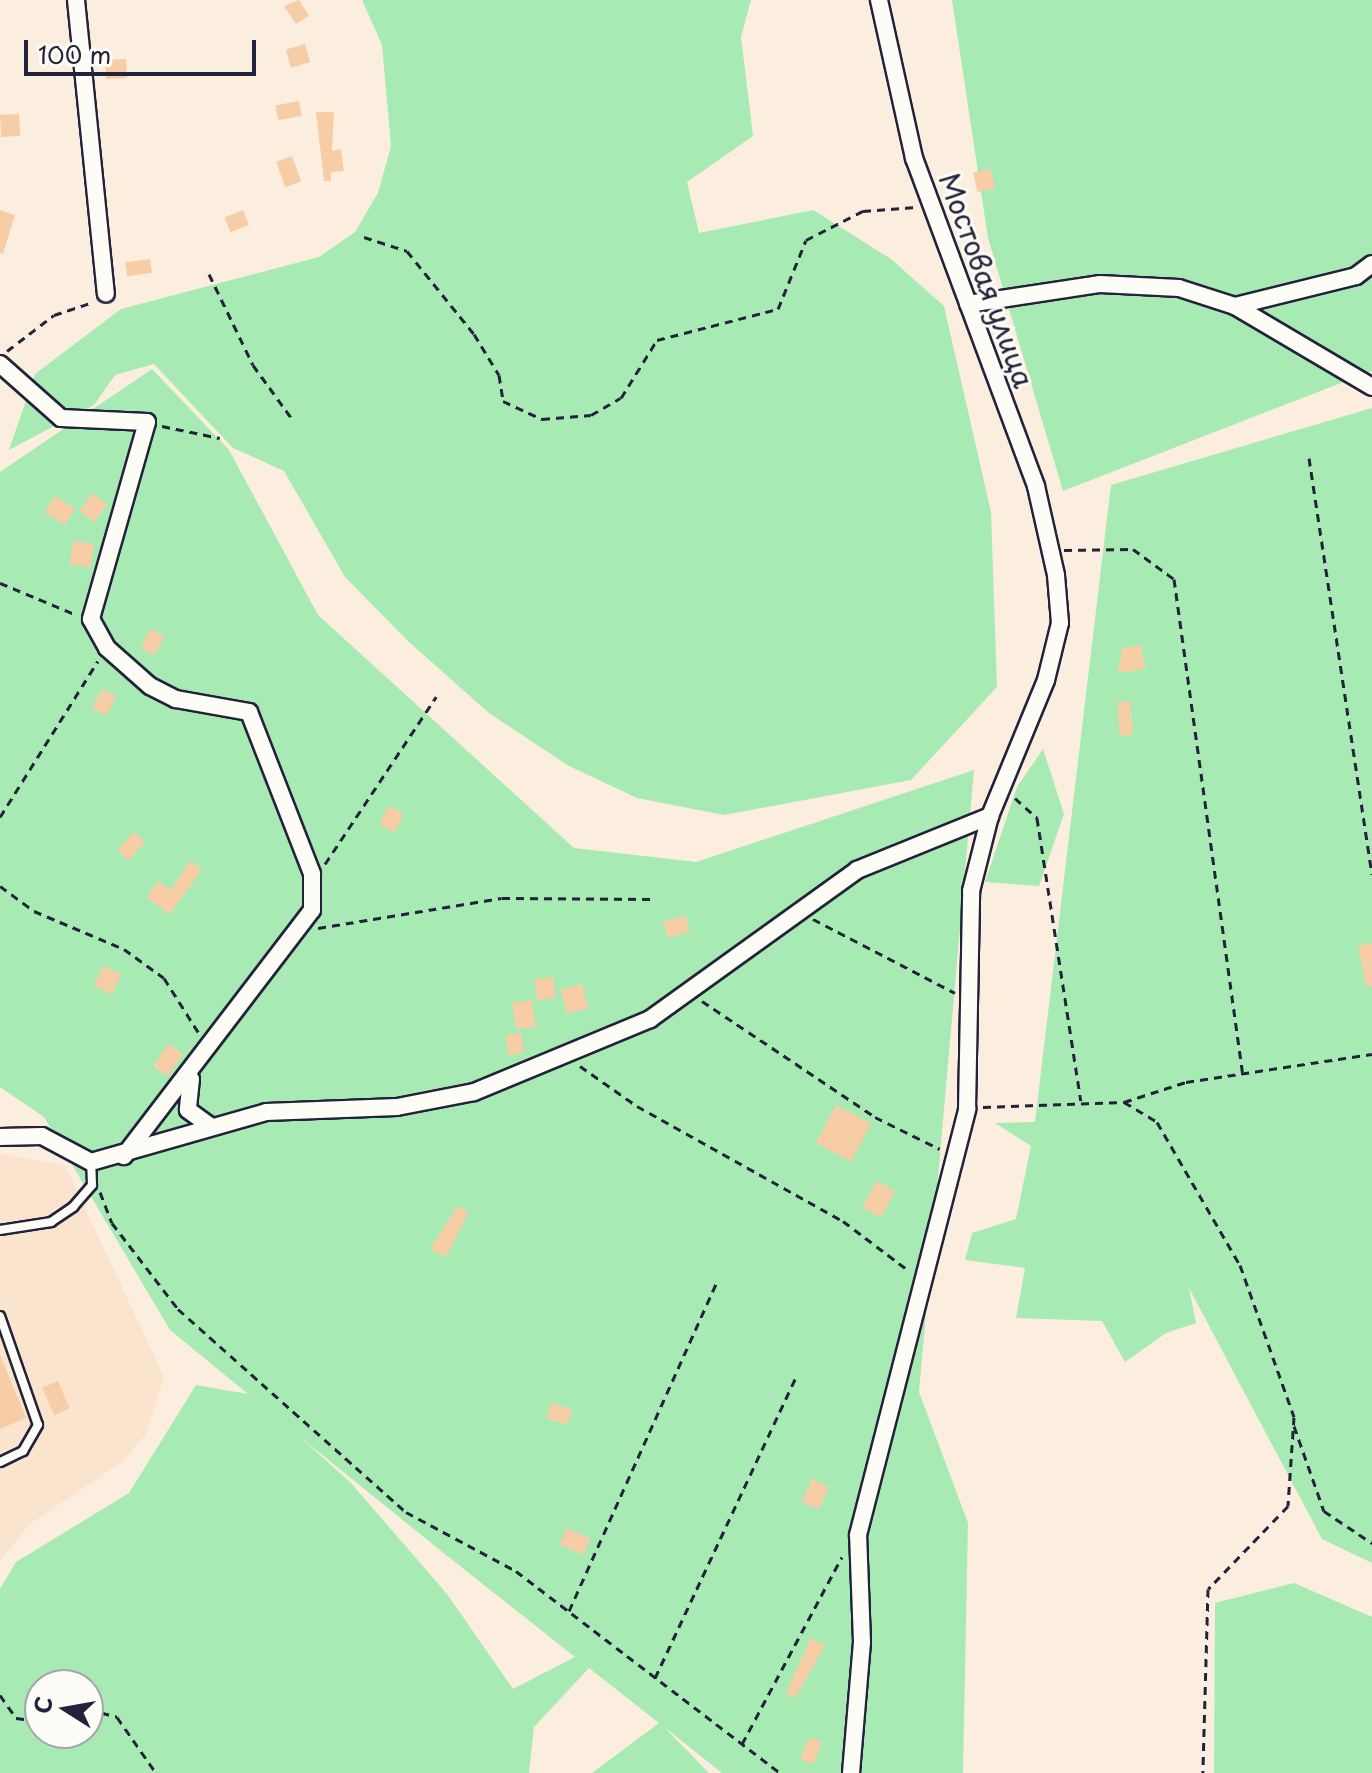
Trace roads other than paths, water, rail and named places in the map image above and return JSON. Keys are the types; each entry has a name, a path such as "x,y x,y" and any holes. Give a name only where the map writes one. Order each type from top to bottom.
{"street":[{"path":"76,0 106,293"},
{"name":"Мостовая улица","path":"851,1773 862,1642 858,1535 927,1284 967,1109 971,891 990,816 1046,680 1060,623 1052,550 893,86 879,0"},
{"path":"1235,306 1356,276 1372,264"},
{"path":"968,304 1135,284 1235,306 1372,387"},
{"path":"0,364 61,418 147,422 91,619 107,648 176,699 249,712 295,818 312,883 312,910 210,1050 124,1156"},
{"path":"0,1137 42,1136 91,1162 124,1156 266,1112 434,1103 567,1057 650,1019 797,907 857,870 990,816"},
{"path":"192,1072 188,1110 211,1127"}],"lane":[{"path":"0,1230 51,1222 73,1207 92,1185 91,1162"},
{"path":"0,1316 38,1425 23,1451 0,1462"}]}
